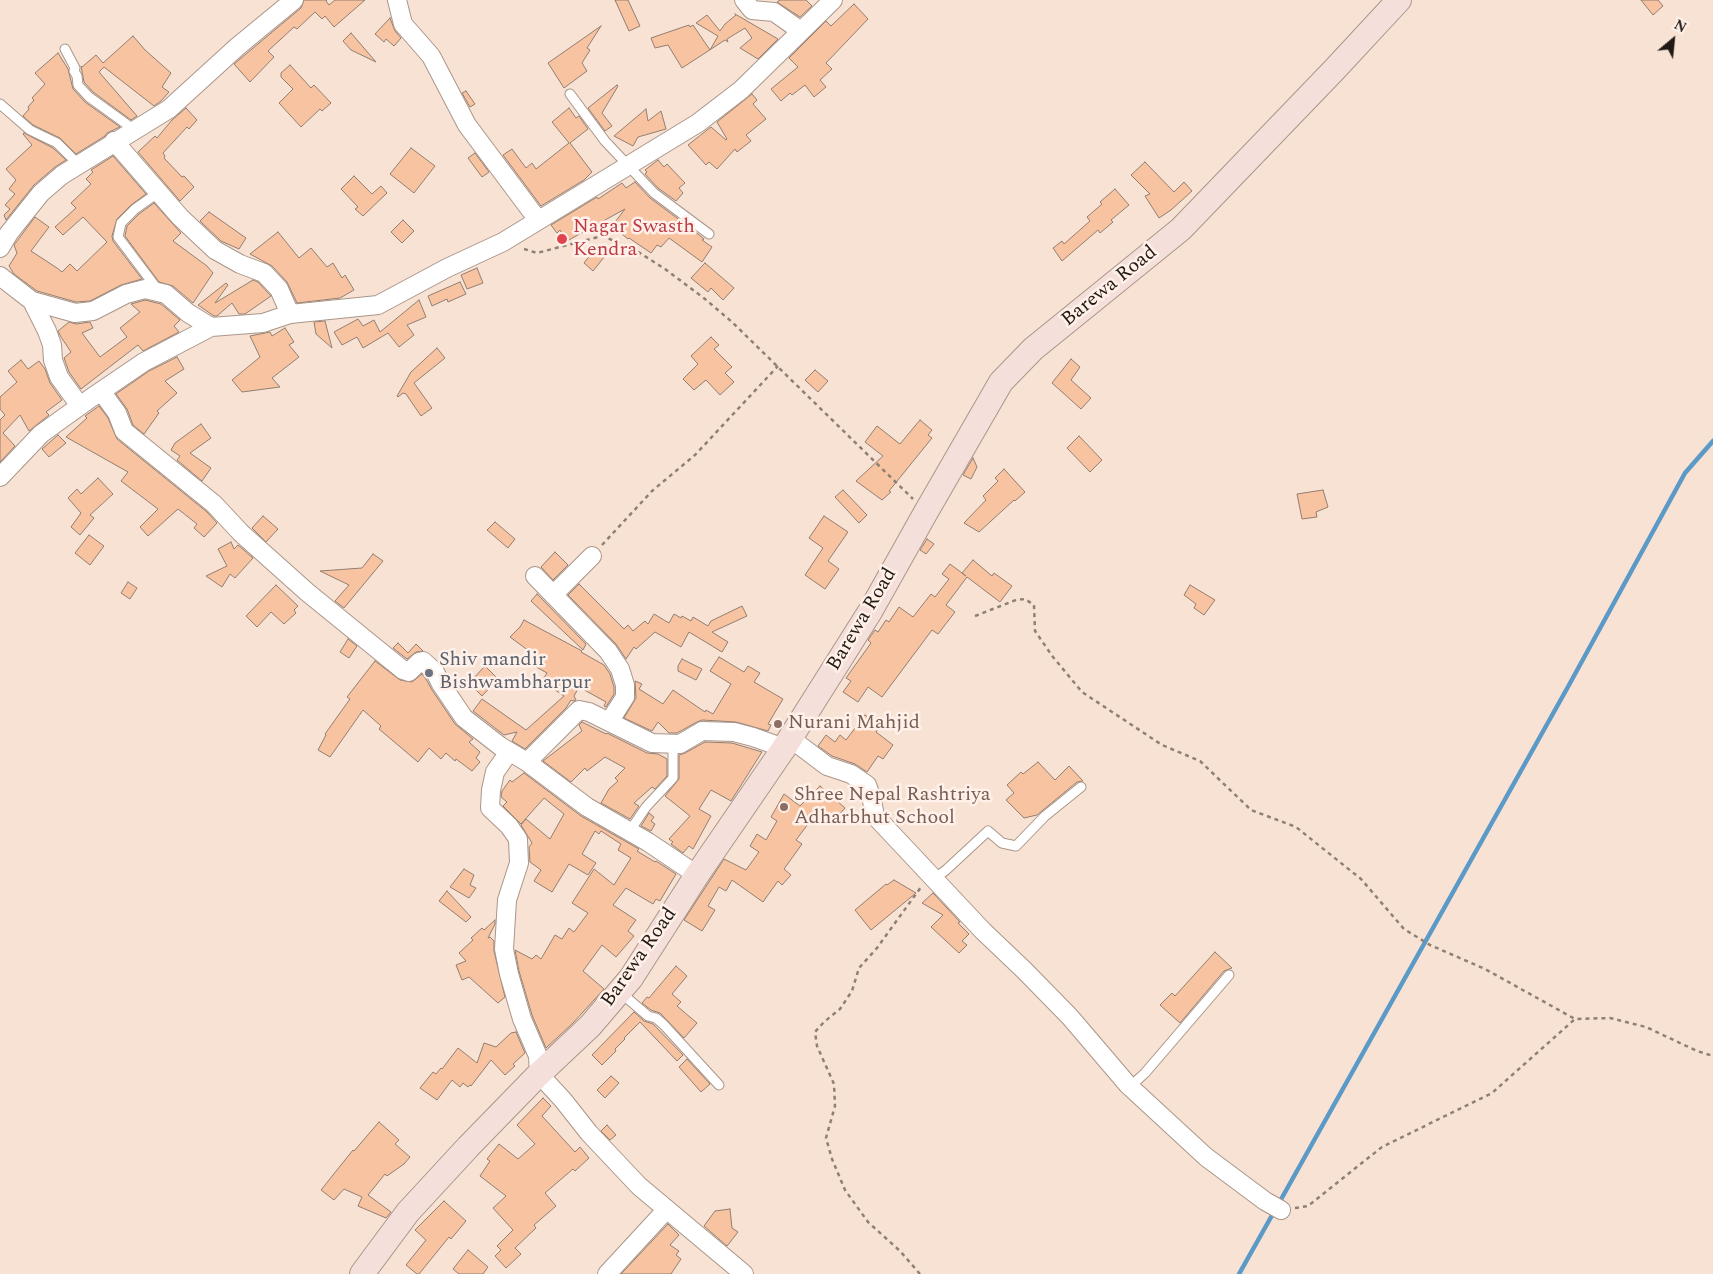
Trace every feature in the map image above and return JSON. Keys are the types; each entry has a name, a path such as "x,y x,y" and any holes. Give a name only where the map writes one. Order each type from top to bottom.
{"main road":[{"name":"Barewa Road","path":"362,1274 408,1212 539,1074 590,1026 631,978 697,875 787,743 871,610 1001,382 1033,349 1181,229 1399,0"}],"street":[{"path":"0,248 9,233 42,192 62,175 114,141 169,109 237,47 294,0"},
{"path":"397,0 403,24 431,56 467,125 538,220"},
{"path":"744,0 752,10 774,12 801,31"},
{"path":"0,477 41,434 101,391 144,362 211,327 263,322 290,314 378,305 447,268 503,242 698,122 741,90 834,0"},
{"path":"114,141 180,217 214,250 240,264 264,272 279,289 290,314"},
{"path":"0,276 32,301 75,313 93,311 126,294 146,289 160,292 166,294 188,313 211,327"},
{"path":"32,301 47,330 52,346 53,360 59,377 80,406"},
{"path":"101,391 117,413 124,431 214,504 242,534 307,592 403,670 409,672 419,662 423,661 435,672 464,718 500,746 527,762 587,807 697,875"},
{"path":"553,595 592,556"},
{"path":"535,576 608,650 620,670 625,684 625,697 610,722"},
{"path":"527,762 579,710 590,712 652,743 680,744 702,731 734,732 787,743 827,766 851,774 867,785 875,816 983,931 1070,1017 1128,1084 1206,1157 1265,1201 1282,1210"},
{"path":"509,752 495,772 490,808 509,826 518,839 519,863 506,900 504,949 522,1019 538,1056 539,1074 589,1133 639,1186 744,1274"},
{"path":"607,1274 667,1209"}],"lane":[{"path":"65,49 75,68 74,71 77,76 78,85 89,97 133,130"},
{"path":"570,94 605,141 654,193 709,234"},
{"path":"0,104 30,130 57,143 78,164"},
{"path":"159,192 135,209 122,222 118,237 160,292"},
{"path":"630,832 646,807 673,778 674,744"},
{"path":"934,879 988,831 1002,843 1016,846 1045,816 1081,786"},
{"path":"1128,1084 1133,1084 1145,1073 1229,975"},
{"path":"619,992 648,1016 656,1018 664,1025 719,1085"}],"path":[{"path":"503,242 537,253 602,236 632,248 665,269 705,299 778,366 926,512"},
{"path":"592,556 652,491 695,455 778,366"},
{"path":"975,616 1016,600 1025,599 1034,605 1035,631 1053,657 1082,692 1162,744 1200,761 1251,810 1296,826 1361,880 1404,929 1430,945 1485,970 1551,1008 1575,1019 1610,1018 1646,1027 1696,1051 1713,1056"},
{"path":"920,1274 900,1251 868,1222 845,1190 832,1159 826,1138 835,1106 834,1084 817,1046 816,1032 824,1022 840,1009 852,992 859,968 877,948 925,881 934,879"},
{"path":"1282,1210 1308,1206 1382,1147 1492,1093 1575,1019"}],"building":[{"path":"304,0 327,0 329,5 335,0 365,0 334,27 325,16 322,19 315,12 297,29 294,27 268,51 274,57 250,82 234,64 301,8"},
{"path":"615,0 628,0 640,26 629,31"},
{"path":"780,0 806,0 812,6 800,17 777,2"},
{"path":"1641,0 1658,0 1663,6 1653,15"},
{"path":"854,4 868,19 826,63 832,69 820,80 826,87 814,97 805,85 792,95 790,93 781,101 771,89 798,67 789,58 826,21 831,26"},
{"path":"735,14 778,39 758,59 740,48 752,38 745,28 727,39 728,42 725,40 710,50 718,36 696,23 707,15 720,31"},
{"path":"390,18 395,31 401,38 394,46 386,39 384,42 375,34"},
{"path":"693,25 710,50 682,68 668,45 655,48 651,38"},
{"path":"601,26 587,48 590,50 582,63 587,71 564,88 548,63"},
{"path":"351,33 376,62 351,50 343,41"},
{"path":"133,36 145,50 171,73 162,87 169,92 154,106 104,67 99,72 137,116 131,120 93,92 84,82 81,66 96,55 103,63"},
{"path":"58,53 68,69 73,89 85,102 120,127 107,133 76,154 60,138 33,125 23,116 34,100 32,98 45,84 35,73"},
{"path":"290,65 311,88 314,85 331,103 322,111 320,109 301,127 279,103 293,89 281,77 281,73"},
{"path":"617,85 602,113 612,126 605,131 588,108"},
{"path":"466,91 475,104 470,107 462,93"},
{"path":"752,94 757,100 753,104 766,119 746,135 751,141 737,152 735,149 717,169 709,162 706,165 688,145 711,127 726,140 717,122"},
{"path":"186,108 197,120 189,129 187,127 163,153 164,158 194,187 180,201 138,152 155,136 157,138 172,120"},
{"path":"569,108 576,118 579,116 588,129 570,143 592,172 584,180 541,206 503,155 512,149 526,168 532,163 536,169 569,143 552,122"},
{"path":"646,109 648,121 661,111 666,129 638,137 633,146 614,136"},
{"path":"24,133 53,148 66,160 34,185 6,220 4,215 10,209 5,205 15,194 9,189 16,180 6,169 32,145"},
{"path":"411,148 435,166 414,193 390,174"},
{"path":"475,153 489,172 482,177 468,158"},
{"path":"113,156 146,194 117,219 112,236 113,241 142,279 121,285 90,301 76,302 37,291 14,274 9,266 17,253 14,245 35,217 49,227 31,251 62,272 70,264 77,271 107,242 83,217 63,235 55,227 76,208 71,203 91,184 86,179 93,172 91,170"},
{"path":"658,160 664,167 667,164 685,183 679,188 683,193 676,201 658,188 645,174 647,172 645,170"},
{"path":"1145,162 1174,192 1184,182 1192,191 1159,218 1145,196 1150,194 1131,175"},
{"path":"354,176 372,194 381,186 387,193 363,216 355,209 358,207 341,189"},
{"path":"635,182 650,198 693,230 712,247 702,262 669,238 661,247 657,245 651,253 628,239 612,226 625,209 567,241 560,230 557,233 551,225 597,197 598,199 622,183 626,188"},
{"path":"1115,189 1129,205 1111,220 1113,222 1100,233 1098,230 1062,261 1053,248 1062,241 1064,244 1090,221 1087,217"},
{"path":"154,203 181,233 173,241 207,266 213,273 193,303 173,286 159,282 125,236 127,226"},
{"path":"209,212 246,238 239,249 221,241 200,221"},
{"path":"403,220 414,231 402,243 391,232"},
{"path":"278,232 299,258 311,248 327,267 333,263 342,278 345,275 354,290 340,298 297,303 287,282 272,266 250,254"},
{"path":"598,245 609,251 593,271 584,263"},
{"path":"705,263 734,288 723,300 711,288 708,292 691,278"},
{"path":"477,268 483,283 467,289 461,275"},
{"path":"253,280 258,282 271,296 245,314 239,314 232,303 217,316 214,316 198,305 226,283 228,285 215,303"},
{"path":"460,282 466,294 448,302 447,299 432,306 428,296"},
{"path":"145,300 161,304 180,320 174,326 179,332 143,351 138,345 81,389 69,372 64,358 71,352 58,331 69,322 76,324 90,322 93,328 82,333 100,357 127,337 120,328 140,312 131,304"},
{"path":"419,300 426,317 407,325 414,335 399,347 388,333 363,348 357,337 342,345 334,332 358,319 363,326 374,320 380,332"},
{"path":"325,321 332,348 316,334 314,322"},
{"path":"285,328 294,342 289,345 299,357 272,378 280,387 242,392 232,380 260,357 250,336 270,332 272,336"},
{"path":"711,337 719,345 714,349 732,367 725,373 734,382 720,395 706,380 694,390 683,379 698,364 691,356"},
{"path":"437,348 445,358 414,383 432,408 421,416 406,394 403,393 397,396 411,372"},
{"path":"177,357 184,369 165,381 177,393 157,411 159,413 144,434 133,425 127,409 116,394 149,371"},
{"path":"1071,359 1080,367 1071,380 1091,398 1081,409 1052,383"},
{"path":"21,360 28,369 39,361 45,369 50,383 62,400 46,412 49,415 29,431 20,415 3,433 15,446 0,462 0,420 5,415 0,409 0,397 17,382 8,371"},
{"path":"815,370 828,381 818,392 805,380"},
{"path":"99,406 108,418 117,439 207,512 217,523 204,537 194,528 197,524 178,509 148,536 140,527 158,509 121,481 128,472 66,437 87,418 85,416"},
{"path":"920,420 932,430 928,435 932,438 889,491 891,492 882,500 856,481 883,456 865,442 877,426 900,444"},
{"path":"201,424 211,438 190,453 211,468 202,481 177,460 180,456 171,450 175,443"},
{"path":"58,435 66,443 49,457 42,449"},
{"path":"1079,436 1102,460 1090,472 1067,448"},
{"path":"973,458 977,467 971,479 963,475"},
{"path":"1004,469 1025,492 979,532 964,523 986,500 983,496 998,481 995,478"},
{"path":"98,478 113,494 90,515 94,518 80,535 71,527 81,513 68,498 77,489 81,494"},
{"path":"843,490 867,515 859,523 835,497"},
{"path":"1323,490 1328,507 1316,512 1317,517 1302,519 1297,494"},
{"path":"263,516 278,529 266,542 252,528"},
{"path":"824,516 848,532 828,561 839,569 825,589 805,575 823,548 809,538"},
{"path":"495,522 515,539 508,548 487,530"},
{"path":"89,535 104,546 90,565 75,553"},
{"path":"927,539 934,544 926,554 920,550"},
{"path":"231,542 234,549 238,545 253,558 235,578 230,574 222,587 206,576 227,566 218,549"},
{"path":"555,552 568,565 553,580 541,567"},
{"path":"373,554 383,561 344,608 335,601 349,585 320,571 362,568"},
{"path":"973,560 992,576 994,573 1012,586 1000,602 967,577 946,605 955,612 938,634 932,630 882,697 868,687 858,702 843,692 851,681 846,678 871,643 868,640 875,630 878,632 886,620 889,622 899,607 913,617 931,594 935,597 949,579 942,574 950,564 962,573"},
{"path":"128,582 137,588 130,599 121,593"},
{"path":"579,584 624,629 628,625 633,631 645,621 648,624 654,614 669,623 674,614 691,621 693,617 708,626 711,621 742,606 747,616 712,632 728,642 722,652 689,632 681,647 655,632 636,649 634,647 626,659 616,644 568,595"},
{"path":"276,585 298,606 294,610 296,613 284,624 271,612 257,627 246,616"},
{"path":"1190,585 1215,600 1204,615 1194,608 1196,604 1184,595"},
{"path":"537,594 586,644 583,650 531,601"},
{"path":"524,620 604,665 610,674 614,687 614,694 606,707 604,706 606,702 579,687 574,696 576,700 571,700 566,708 525,749 512,741 517,732 504,735 473,711 482,699 526,730 564,696 542,681 547,673 524,660 529,651 510,637"},
{"path":"348,639 357,646 349,658 340,652"},
{"path":"398,643 408,653 416,644 423,651 416,652 407,659 393,648"},
{"path":"719,657 744,672 748,666 760,673 754,682 783,699 768,724 771,725 768,731 736,722 702,720 677,733 669,733 658,722 652,731 624,718 636,698 635,681 642,684 639,689 663,704 673,690 705,712 706,710 713,714 731,684 710,671"},
{"path":"682,659 702,669 696,680 678,671 678,666"},
{"path":"375,661 400,680 412,682 422,674 455,724 473,739 469,742 480,752 476,758 480,762 472,771 446,753 441,759 429,748 418,762 379,729 381,726 363,710 330,757 318,750 325,734 350,699 347,697"},
{"path":"485,666 498,679 482,696 469,683"},
{"path":"865,715 880,727 876,732 893,745 883,759 878,756 867,772 855,764 832,756 818,746 826,735 835,742 840,735 846,740"},
{"path":"582,722 647,753 658,754 667,759 667,776 655,789 652,787 634,803 639,806 630,819 601,803 609,789 618,781 615,778 625,768 605,757 587,771 585,768 571,782 543,761 582,731 579,725"},
{"path":"705,742 732,743 762,752 731,801 711,790 699,809 711,816 693,849 689,846 683,853 671,844 673,842 669,839 690,816 665,796 679,779 679,755"},
{"path":"1038,762 1055,780 1069,766 1083,781 1077,782 1037,815 1024,818 1006,800 1014,793 1007,785 1021,772 1023,774"},
{"path":"524,773 581,816 639,849 637,851 676,874 660,901 656,899 653,904 626,888 613,905 636,920 628,931 634,936 616,957 602,945 583,971 604,989 573,1023 546,1048 532,1015 515,950 532,959 536,955 541,959 555,935 562,939 569,928 574,932 588,913 572,903 594,869 614,885 631,858 618,850 621,844 601,831 599,834 595,831 582,854 596,863 588,875 569,864 552,892 534,881 541,870 530,862 529,847 532,843 521,825 526,819 550,839 564,814 544,798 521,824 503,806 507,802 501,797 502,791 510,780 512,782"},
{"path":"820,786 845,808 832,823 818,811 796,840 802,844 784,869 791,875 782,885 778,881 763,902 732,880 726,891 719,887 708,906 715,910 702,931 684,920 724,859 746,870 759,852 750,846 757,834 766,840 777,821 771,817 784,794 800,806"},
{"path":"649,813 654,817 651,821 655,824 651,831 641,826"},
{"path":"464,869 474,875 470,885 476,888 469,898 450,887"},
{"path":"894,880 916,893 871,930 855,910 886,884"},
{"path":"447,891 471,917 466,922 439,901"},
{"path":"933,893 969,934 962,941 967,945 959,953 931,927 943,915 922,903"},
{"path":"495,920 488,938 490,937 494,941 494,951 505,997 498,1003 469,977 462,980 456,965 466,961 459,953 473,940 471,938"},
{"path":"1215,952 1232,968 1224,971 1180,1023 1160,1005 1172,993 1175,996"},
{"path":"676,966 687,976 672,994 681,1002 677,1006 697,1023 684,1038 660,1013 651,1010 642,1003 647,997 649,998"},
{"path":"634,1012 644,1021 653,1024 683,1055 677,1061 640,1022 602,1065 592,1055"},
{"path":"516,1032 525,1053 505,1075 491,1060 471,1086 468,1087 463,1083 460,1087 452,1080 437,1100 420,1088 433,1072 436,1074 442,1069 458,1048 477,1063 484,1043 496,1047 511,1033"},
{"path":"687,1059 710,1084 701,1092 679,1067"},
{"path":"611,1076 619,1083 605,1098 597,1090"},
{"path":"543,1098 551,1106 542,1116 575,1152 580,1147 589,1158 545,1193 556,1206 534,1225 536,1228 515,1248 521,1254 506,1268 495,1256 501,1250 497,1246 513,1230 493,1208 506,1196 480,1176 490,1161 487,1159 499,1144 518,1159 535,1144 517,1125"},
{"path":"379,1122 399,1140 395,1144 410,1157 404,1164 387,1176 385,1174 368,1195 391,1212 386,1218 358,1206 362,1197 344,1189 334,1200 321,1190 353,1150"},
{"path":"607,1125 616,1135 610,1140 601,1131"},
{"path":"444,1201 466,1221 451,1239 449,1237 419,1274 417,1274 406,1265 426,1240 415,1230"},
{"path":"730,1209 732,1228 738,1232 727,1246 704,1226 715,1211"},
{"path":"668,1224 679,1235 670,1245 679,1251 676,1255 681,1259 671,1274 621,1274"},
{"path":"468,1250 488,1267 483,1274 459,1274 453,1269"}],"waterway":[{"path":"1279,1203 1569,685 1685,473 1713,441"},
{"path":"1239,1274 1275,1210"}],"place":[{"name":"Nagar Swasth Kendra","path":"562,239"},
{"name":"Shiv mandir Bishwambharpur","path":"429,673"},
{"name":"Nurani Mahjid","path":"778,724"},
{"name":"Shree Nepal Rashtriya Adharbhut School","path":"784,807"}]}
